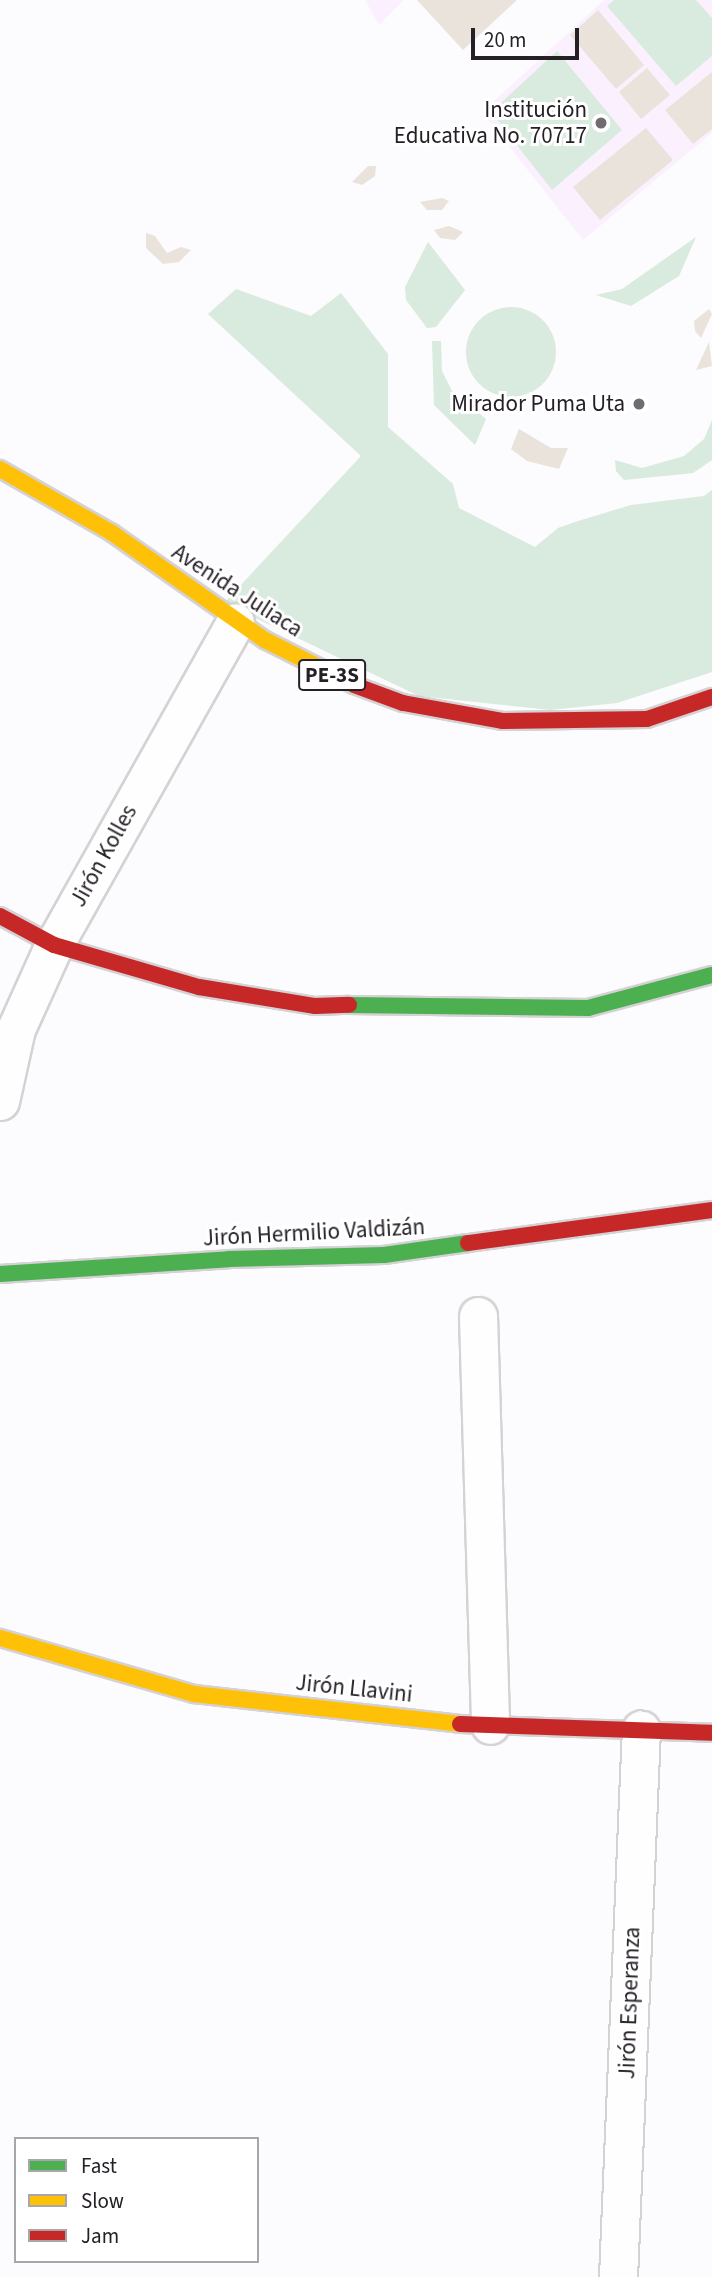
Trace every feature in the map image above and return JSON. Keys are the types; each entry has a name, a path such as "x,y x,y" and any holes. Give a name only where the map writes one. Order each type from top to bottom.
{"main road":[{"name":"Avenida Juliaca","path":"0,469 112,533 235,622 355,686 403,703 503,721 647,719 712,697"},
{"path":"0,916 54,945 199,987 315,1006 455,1003 588,1008 712,975"},
{"name":"Jirón Hermilio Valdizán","path":"0,1274 229,1259 373,1256 469,1247 712,1210"},
{"name":"Jirón Llavini","path":"0,1638 194,1694 490,1725 712,1733"}],"street":[{"name":"Jirón Kolles","path":"0,1101 16,1029 54,945 235,622"},
{"path":"478,1316 490,1725"},
{"name":"Jirón Esperanza","path":"618,2277 641,1729"}],"shaded area":[{"path":"365,0 404,0 379,25"},
{"name":"Institución Educativa No. 70717","path":"604,0 712,0 712,133 583,240 482,112"}],"green space":[{"path":"614,0 696,0 712,18 712,56 676,86 607,6"},
{"path":"557,51 622,130 552,190 491,112"},
{"path":"696,237 679,276 631,306 596,295 622,289"},
{"path":"428,242 465,290 436,327 427,328 406,300 405,287"},
{"path":"236,289 311,316 341,293 388,354 388,427 453,484 459,508 535,547 558,528 575,522 631,505 704,496 712,490 712,672 617,703 550,710 419,696 224,603 361,456 208,314"},
{"path":"511,307 528,311 543,320 552,335 556,352 552,369 543,384 528,393 511,397 494,393 479,384 470,369 466,352 470,335 479,320 494,311"},
{"path":"432,341 441,341 442,371 452,391 486,419 475,445 434,405"},
{"path":"712,420 712,460 693,473 624,480 616,471 615,460 642,468 684,456 704,439"}],"building":[{"path":"417,0 517,0 463,50"},
{"path":"598,10 644,65 616,89 570,35"},
{"path":"647,68 670,95 641,119 619,92"},
{"path":"712,72 712,129 693,144 665,110"},
{"path":"646,128 673,160 600,220 573,187"},
{"path":"368,166 376,166 375,176 362,185 352,182"},
{"path":"442,198 449,201 442,210 427,210 420,202"},
{"path":"449,226 463,232 455,240 440,238 434,230"},
{"path":"146,233 155,236 167,253 181,247 191,250 179,262 163,264 146,248"},
{"path":"709,309 712,314 701,338 695,331 694,321"},
{"path":"709,342 712,366 696,370"},
{"path":"519,429 551,448 568,448 559,469 527,461 511,449"}],"traffic: fast":[{"path":"349,1005 588,1008 712,975"},
{"path":"0,1274 229,1259 384,1255 468,1243"}],"traffic: slow":[{"path":"0,469 112,533 265,640 354,685"},
{"path":"0,1638 194,1694 460,1724"}],"traffic: jam":[{"path":"354,685 403,703 503,721 647,719 712,697"},
{"path":"0,916 54,945 199,987 315,1006 349,1005"},
{"path":"468,1243 712,1210"},
{"path":"460,1724 712,1733"}],"place":[{"name":"Institución Educativa No. 70717","path":"601,123"},
{"name":"Mirador Puma Uta","path":"639,404"}]}
